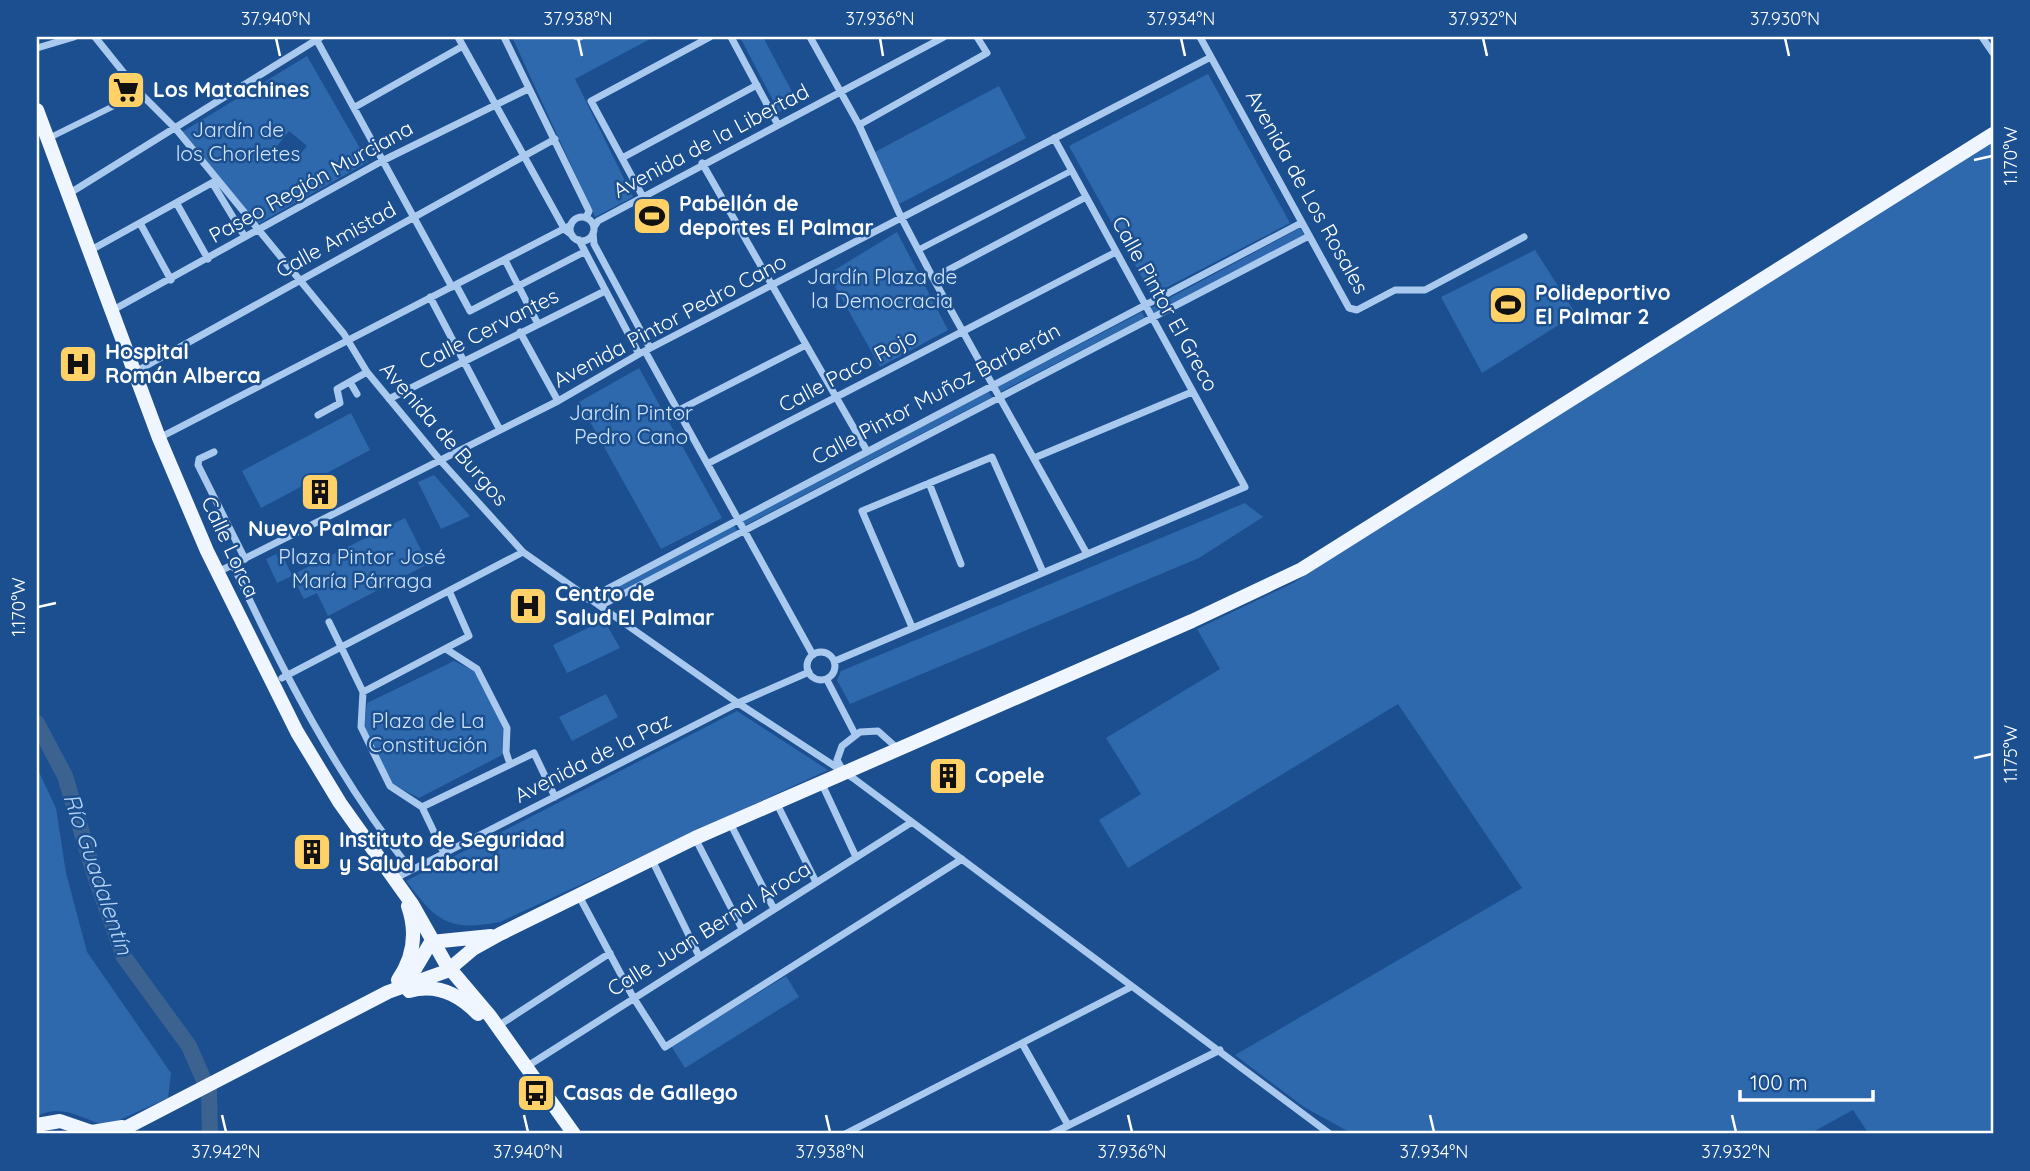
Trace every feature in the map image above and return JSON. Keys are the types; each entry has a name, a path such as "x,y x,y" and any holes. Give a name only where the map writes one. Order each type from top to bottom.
{"main road":[{"name":"Calle Lorca","path":"37,110 159,438 217,573 278,680 326,781 398,884 452,971 498,1027 526,1067"},
{"path":"37,1125 60,1121 81,1131 120,1130 388,992 452,971 500,934 695,838 820,781 1216,611 1302,569 1993,134"},
{"path":"388,992 405,967 414,940 412,922 398,884"},
{"path":"388,992 411,974 435,943 500,934"},
{"path":"344,1014 413,989 442,990 470,1006 526,1067 574,1134"}],"street":[{"path":"37,48 74,37"},
{"name":"Avenida de Burgos","path":"95,37 140,93 176,129 215,182 300,279 389,399 523,552 738,704 825,758 1330,1134"},
{"path":"458,37 569,230 579,240 605,291 645,351 679,410 813,655"},
{"path":"504,37 589,211 594,244 645,351"},
{"path":"643,197 591,101 710,37"},
{"path":"731,37 777,123"},
{"path":"810,37 859,125 901,217 933,278 1087,554 835,661"},
{"name":"Avenida de la Libertad","path":"592,224 777,123 944,37"},
{"path":"859,125 987,53 977,37"},
{"name":"Avenida de Los Rosales","path":"1200,37 1349,309 1357,310 1395,290 1424,290 1524,237"},
{"path":"1983,37 1993,53"},
{"path":"70,193 318,38 414,216 470,311 584,253"},
{"path":"355,107 463,46"},
{"name":"Avenida Pintor Pedro Cano","path":"217,573 558,401 645,351 1211,57"},
{"path":"622,158 757,85"},
{"name":"Paseo Región Murciana","path":"113,310 384,160 528,89"},
{"path":"49,138 140,93"},
{"name":"Calle Pintor El Greco","path":"1054,138 1245,487 1087,554"},
{"name":"Calle Amistad","path":"135,372 555,139"},
{"path":"702,163 867,451"},
{"path":"918,250 1071,171"},
{"path":"91,250 215,182 245,237"},
{"path":"933,278 1086,197"},
{"path":"177,204 208,259"},
{"path":"159,438 430,297 569,230 577,219 592,224"},
{"path":"140,223 171,280"},
{"name":"Calle Pintor Muñoz Barberán","path":"588,598 1301,223"},
{"path":"579,240 588,240 592,224"},
{"name":"Calle Pintor Muñoz Barberán","path":"600,606 1309,236"},
{"name":"Calle Paco Rojo","path":"709,463 1116,252"},
{"path":"505,260 538,324"},
{"name":"Calle Cervantes","path":"389,399 605,291"},
{"path":"430,297 500,430"},
{"path":"520,332 558,401"},
{"path":"679,410 806,345"},
{"path":"318,415 340,403 337,389 367,372"},
{"path":"350,382 357,394"},
{"path":"1034,458 1192,392"},
{"name":"Calle Lorca","path":"215,452 199,459 198,465 245,559"},
{"path":"912,627 862,511 992,457 1043,572"},
{"path":"929,483 961,564"},
{"path":"278,680 450,593 523,552"},
{"name":"Calle Lorca","path":"233,565 278,680 372,821 411,870"},
{"path":"363,692 470,636 450,593"},
{"path":"329,622 363,692 361,727 390,786 422,807 444,853"},
{"path":"446,649 477,668 506,729 506,752 510,764"},
{"path":"825,653 835,661 835,672 827,680 816,680 809,672 808,663 813,655 825,653"},
{"name":"Avenida de la Paz","path":"398,884 411,870 738,704 809,672"},
{"path":"827,680 855,734"},
{"path":"843,771 836,760 838,753 855,734 869,730 886,736 897,748"},
{"path":"878,756 886,736"},
{"path":"422,807 534,753 555,797"},
{"path":"825,758 838,753"},
{"path":"820,781 856,858"},
{"path":"776,802 816,882"},
{"path":"730,822 774,909"},
{"name":"Calle Juan Bernal Aroca","path":"526,1067 912,822"},
{"path":"695,838 742,929"},
{"path":"651,859 699,956"},
{"path":"579,895 633,997 665,1047 961,859"},
{"path":"498,1027 610,953"},
{"path":"845,1134 1023,1045 1131,987"},
{"path":"1023,1045 1068,1125"},
{"path":"1051,1134 1220,1050"}],"green space":[{"path":"512,37 573,37 575,41 584,37 654,37 575,79 633,197 595,217"},
{"path":"740,37 763,37 798,103 779,112"},
{"name":"Jardín de los Chorletes","path":"307,56 368,162 258,224 182,132","holes":["289,131 307,146 292,164 274,150"]},
{"path":"1208,74 1290,223 1152,295 1069,146"},
{"path":"999,86 1026,138 899,204 873,153"},
{"path":"1993,134 1993,1134 1869,1134 1853,1110 1809,1134 1353,1134 1304,1107 1235,1055 1522,888 1398,704 1128,868 1099,820 1141,794 1106,738 1220,669 1197,629 1293,583"},
{"path":"1300,228 1304,235 1154,313 1151,308"},
{"name":"Jardín Plaza de la Democracia","path":"897,232 948,330 880,367 828,274"},
{"name":"Polideportivo El Palmar 2","path":"1535,250 1576,314 1482,373 1441,297"},
{"path":"1142,312 1145,318 1000,392 997,387"},
{"name":"Jardín Pintor Pedro Cano","path":"639,368 722,518 661,549 579,402"},
{"path":"988,391 992,397 744,526 742,521"},
{"path":"351,413 370,450 261,508 242,471"},
{"path":"434,475 470,516 441,529 418,482"},
{"path":"1245,503 1263,517 1199,558 850,704 837,680 841,671"},
{"name":"Plaza Pintor José María Párraga","path":"405,518 428,564 328,616 317,593 304,599 292,576 277,583 266,559 276,554 280,561 284,559 292,575"},
{"path":"734,525 737,531 600,602 594,598"},
{"path":"604,620 620,648 567,673 553,645"},
{"name":"Plaza de La Constitución","path":"454,661 476,672 503,729 502,755 419,798 392,784 364,726 367,703"},
{"path":"606,694 618,717 572,741 559,717"},
{"path":"737,711 828,770 500,922 467,925 445,920 426,906 406,881"},
{"path":"37,768 56,808 66,873 87,952 171,1073 168,1098 106,1126 63,1111 46,1112 37,1116"},
{"path":"786,976 799,997 685,1068 671,1046"}],"waterway":[{"name":"Río Guadalentín","path":"37,723 65,776 93,870 124,957 189,1046 209,1092 210,1134"}],"place":[{"name":"Los Matachines","path":"126,90"},
{"name":"Pabellón de deportes El Palmar","path":"652,216"},
{"name":"Polideportivo El Palmar 2","path":"1508,305"},
{"name":"Hospital Román Alberca","path":"78,364"},
{"name":"Nuevo Palmar","path":"320,492"},
{"name":"Centro de Salud El Palmar","path":"528,606"},
{"name":"Copele","path":"948,776"},
{"name":"Instituto de Seguridad y Salud Laboral","path":"312,852"},
{"name":"Casas de Gallego","path":"536,1093"}]}
